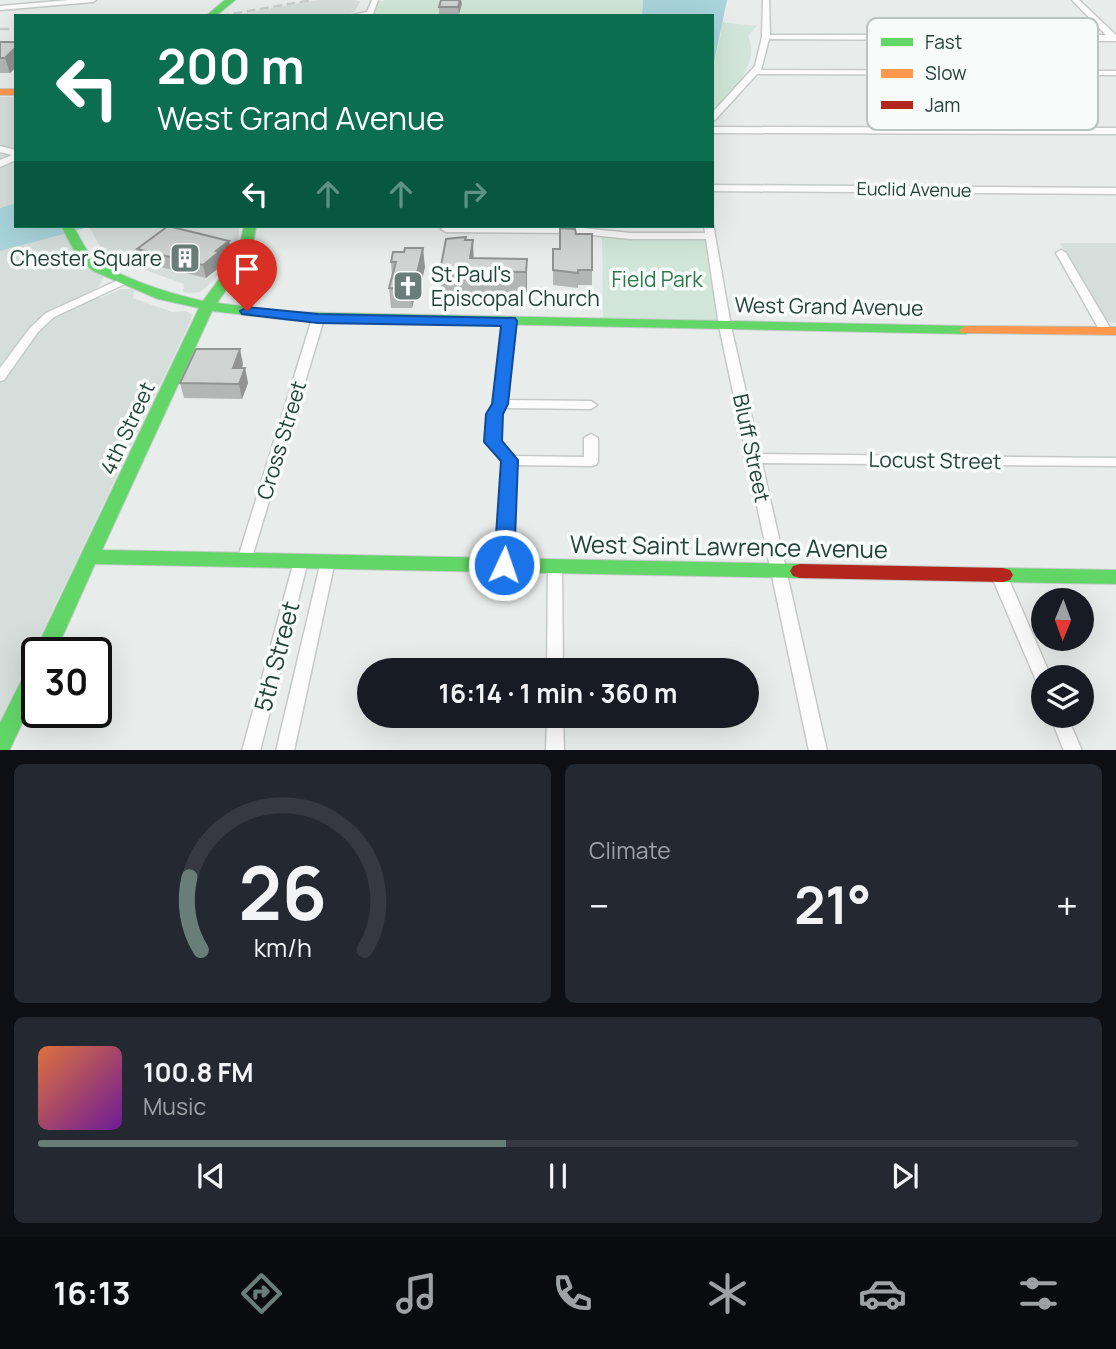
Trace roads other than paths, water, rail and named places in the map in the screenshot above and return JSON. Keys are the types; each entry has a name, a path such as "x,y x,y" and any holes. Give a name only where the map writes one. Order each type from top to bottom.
{"street":[{"path":"0,9 93,0"},
{"path":"213,14 231,0"},
{"path":"714,116 759,67 766,37 766,0"},
{"path":"1075,0 1093,18"},
{"path":"1098,23 1115,36"},
{"path":"766,37 867,37"},
{"path":"755,72 867,72"},
{"path":"1098,73 1116,73"},
{"path":"714,130 1116,131"},
{"name":"Euclid Avenue","path":"714,188 1116,191"},
{"name":"4th Street","path":"52,637 207,306 247,248 250,228"},
{"path":"446,229 710,231"},
{"name":"Bluff Street","path":"710,231 724,326 818,750"},
{"name":"West Grand Avenue","path":"70,232 87,260 98,268 163,296 207,306 318,319 1111,331"},
{"path":"1061,253 1111,331"},
{"path":"0,377 34,330 50,315 125,280"},
{"name":"Cross Street","path":"244,561 318,319"},
{"path":"504,565 509,460 493,442 494,414 500,404 509,321"},
{"path":"500,404 591,405"},
{"path":"509,460 591,462 591,438"},
{"name":"Locust Street","path":"754,458 1116,462"},
{"name":"West Saint Lawrence Avenue","path":"90,558 1116,577"},
{"name":"5th Street","path":"251,750 302,561"},
{"name":"5th Street","path":"285,750 328,561"},
{"path":"555,565 555,658"},
{"path":"999,575 1037,665"},
{"path":"0,746 6,720 21,695"},
{"path":"555,728 555,750"},
{"path":"1064,728 1073,750"}],"water":[{"path":"643,0 727,0 714,62 714,14 642,14"},
{"path":"14,204 14,228 86,228 0,251 0,208"}],"railway":[{"path":"232,14 312,0"},
{"path":"0,29 14,29"}],"place":[{"name":"Chester Square","path":"185,258"},
{"name":"St Paul's Episcopal Church","path":"408,286"}],"park label":[{"name":"Field Park","path":"657,279"}]}
